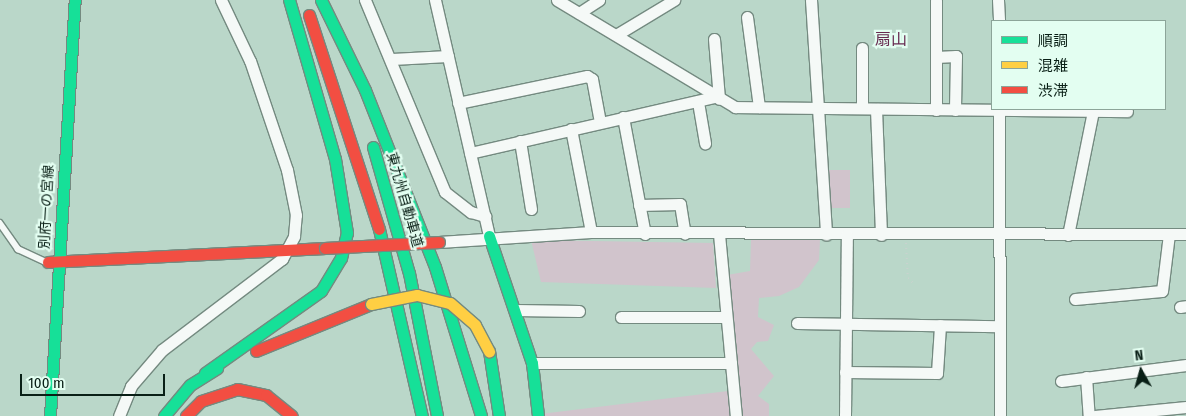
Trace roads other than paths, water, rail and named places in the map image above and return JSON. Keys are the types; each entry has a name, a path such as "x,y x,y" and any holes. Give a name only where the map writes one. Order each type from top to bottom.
{"main road":[{"name":"別府一の宮線","path":"50,416 63,0"},
{"name":"別府一の宮線","path":"40,416 75,0"},
{"path":"164,416 205,373 321,291 341,258 347,233 335,158 289,0"},
{"path":"302,0 375,212 422,416"},
{"name":"東九州自動車道","path":"316,0 356,96 393,207 437,416"},
{"path":"321,0 365,90 435,267 481,416"},
{"path":"490,236 532,363 538,416"},
{"path":"54,263 439,242"},
{"path":"205,373 371,304 417,295 450,303 476,325 490,350 499,416"},
{"path":"186,416 201,401 237,389 266,395 282,404 296,416"},
{"path":"282,404 292,416"}],"street":[{"path":"120,416 131,386 162,350 290,250 296,214 287,170 250,61 221,0"},
{"path":"365,0 392,59 445,192 471,212 485,216"},
{"path":"435,0 490,236"},
{"path":"558,0 717,98 735,107 1127,111"},
{"path":"579,13 599,0"},
{"path":"616,35 674,0"},
{"path":"810,0 826,235"},
{"path":"936,0 936,110"},
{"path":"998,0 999,20"},
{"path":"748,17 759,107"},
{"path":"714,39 717,98"},
{"path":"862,48 862,108"},
{"path":"392,59 448,56"},
{"path":"936,57 956,56 956,110"},
{"path":"458,103 587,76 592,78 600,122"},
{"path":"470,153 600,122 717,98"},
{"path":"698,102 705,143"},
{"path":"876,109 882,235"},
{"path":"999,110 1000,416"},
{"path":"1068,235 1092,111"},
{"path":"623,117 644,234"},
{"path":"571,129 591,232"},
{"path":"520,141 531,209"},
{"path":"639,205 680,204 685,234"},
{"path":"439,242 490,236 591,232 998,236 1186,234"},
{"path":"719,234 736,416"},
{"path":"1075,299 1162,291 1169,234"},
{"path":"845,416 847,235"},
{"path":"515,310 579,312"},
{"path":"621,317 726,317"},
{"path":"797,323 999,326"},
{"path":"846,372 937,373 940,325"},
{"path":"532,363 731,363"},
{"path":"1061,381 1186,365"},
{"path":"1086,377 1089,416"},
{"path":"1095,416 1186,407"}],"lane":[{"path":"0,223 18,249 54,263"}],"district":[{"name":"扇山","path":"891,40"}]}
